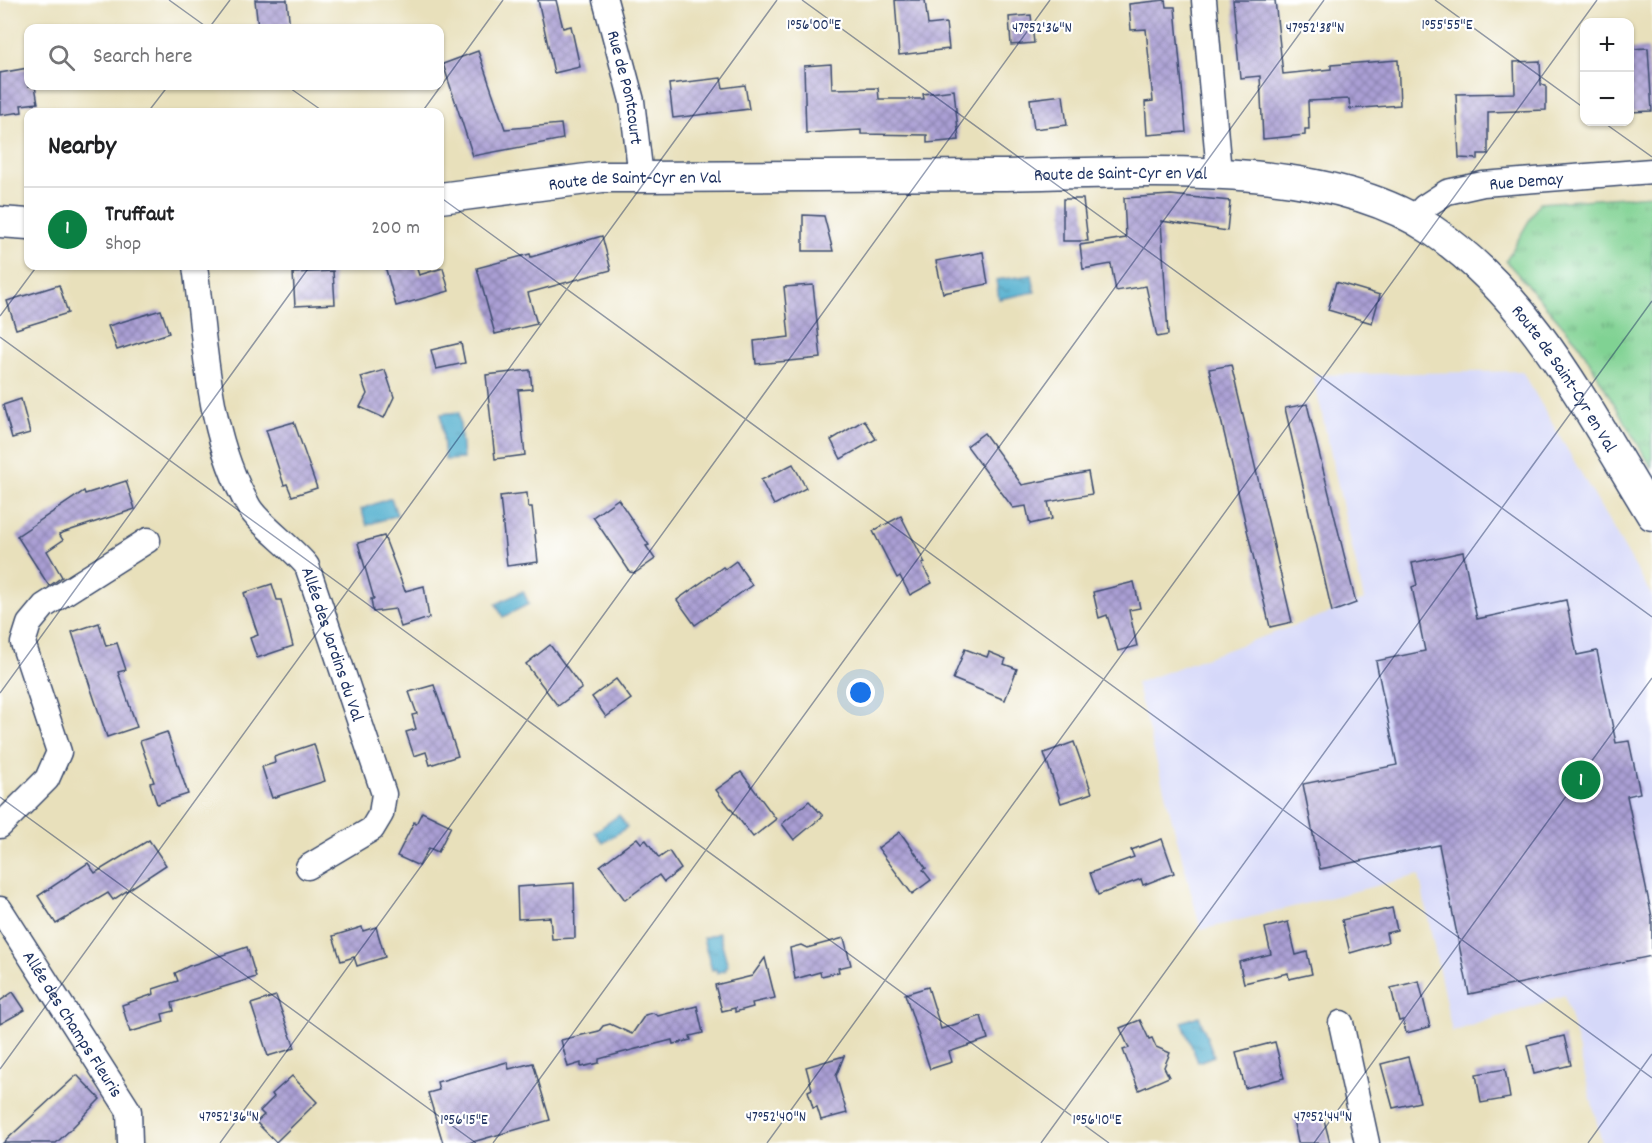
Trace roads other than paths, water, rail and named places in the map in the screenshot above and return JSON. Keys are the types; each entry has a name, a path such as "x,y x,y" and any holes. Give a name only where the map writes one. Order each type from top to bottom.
{"street":[{"name":"Rue de Pontcourt","path":"605,0 632,101 641,177"},
{"path":"1204,0 1219,173"},
{"name":"Rue Demay","path":"1413,219 1424,207 1447,192 1483,184 1652,171"},
{"name":"Route de Saint-Cyr en Val","path":"444,197 602,177 1219,173 1336,189 1371,199 1431,229 1456,248 1515,303 1543,340 1652,515"},
{"path":"0,222 24,224"},
{"name":"Allée des Jardins du Val","path":"196,270 218,432 249,509 294,549 307,566 384,794 381,814 372,829 308,867"},
{"path":"0,825 46,780 59,752 23,643 29,624 44,606 148,540"},
{"name":"Allée des Champs Fleuris","path":"0,909 129,1111 130,1143"},
{"path":"1341,1023 1367,1143"}],"water":[{"path":"1032,275 1035,292 999,299 996,280"},
{"path":"459,412 463,459 445,460 441,414"},
{"path":"391,498 397,515 367,525 361,509"},
{"path":"523,591 529,604 503,617 496,604"},
{"path":"619,815 627,827 603,843 595,832"},
{"path":"719,933 728,966 725,967 726,970 717,973 716,969 712,970 703,938"},
{"path":"1199,1016 1214,1056 1198,1062 1182,1022"}],"place":[{"name":"Truffaut","path":"1581,780"}]}
